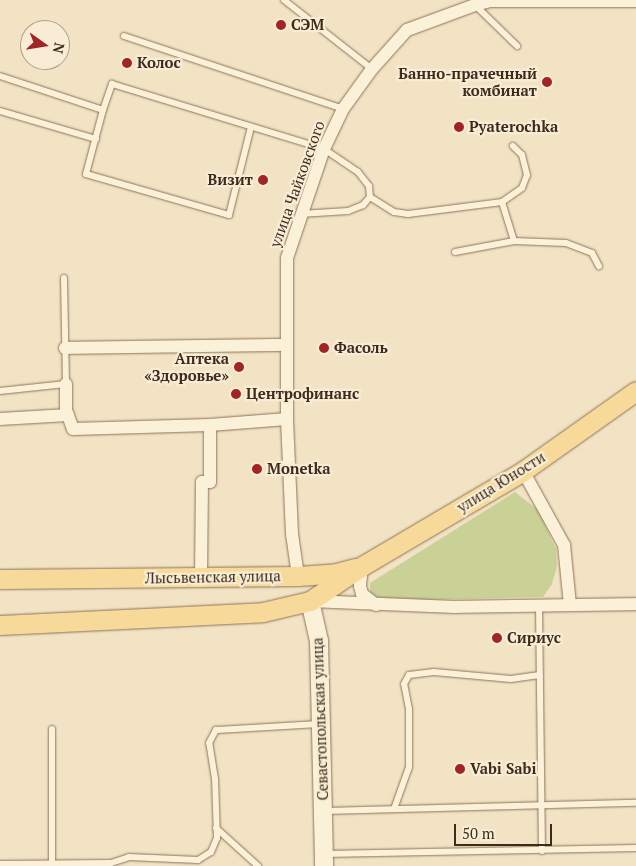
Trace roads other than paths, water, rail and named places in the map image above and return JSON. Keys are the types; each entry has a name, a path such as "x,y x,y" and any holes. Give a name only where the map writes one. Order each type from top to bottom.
{"main road":[{"name":"улица Юности","path":"362,566 523,471 636,391"},
{"name":"Лысьвенская улица","path":"0,579 298,576 337,573 362,566"},
{"path":"0,624 263,612 310,601 362,566"},
{"name":"Севастопольская улица","path":"298,576 310,601"}],"street":[{"name":"улица Чайковского","path":"298,576 292,534 287,419 287,258 300,214 324,150 343,110 372,69 408,30 474,5 489,0 636,1"},
{"path":"65,348 286,345"},
{"path":"66,384 68,415 73,429 210,425 287,419"},
{"path":"0,419 68,415"},
{"path":"201,577 202,482 210,482 210,425"},
{"path":"523,471 564,545 570,605"},
{"path":"362,566 360,586 362,594 368,602 378,606"},
{"path":"310,601 378,606 636,604"},
{"name":"Севастопольская улица","path":"310,601 319,641 324,860"}],"lane":[{"path":"284,0 372,69"},
{"path":"474,5 517,46"},
{"path":"124,36 343,110"},
{"path":"0,76 103,110"},
{"path":"252,126 229,215 86,174 112,84 252,126 324,150 358,172 369,186 370,197 363,205 348,211 300,214"},
{"path":"0,111 96,139"},
{"path":"370,197 394,212 408,214 502,202 522,188 527,175 522,155 513,146"},
{"path":"502,202 514,241"},
{"path":"455,252 514,241 579,246 592,253 600,266"},
{"path":"0,391 66,384 64,278"},
{"path":"539,606 542,851"},
{"path":"394,809 409,767 409,709 404,684 409,675 434,672 512,679 540,675"},
{"path":"0,864 111,863 129,857 198,860 210,852 216,838 209,743 216,730 322,724"},
{"path":"52,729 52,864"},
{"path":"323,811 636,803"},
{"path":"216,828 258,866"},
{"path":"324,860 636,848"}],"place":[{"name":"СЭМ","path":"281,25"},
{"name":"Колос","path":"127,63"},
{"name":"Банно-прачечный комбинат","path":"547,82"},
{"name":"Pyaterochka","path":"459,127"},
{"name":"Визит","path":"263,180"},
{"name":"Фасоль","path":"324,348"},
{"name":"Аптека «Здоровье»","path":"239,367"},
{"name":"Центрофинанс","path":"236,394"},
{"name":"Monetka","path":"257,469"},
{"name":"Сириус","path":"497,638"},
{"name":"Vabi Sabi","path":"460,769"}]}
